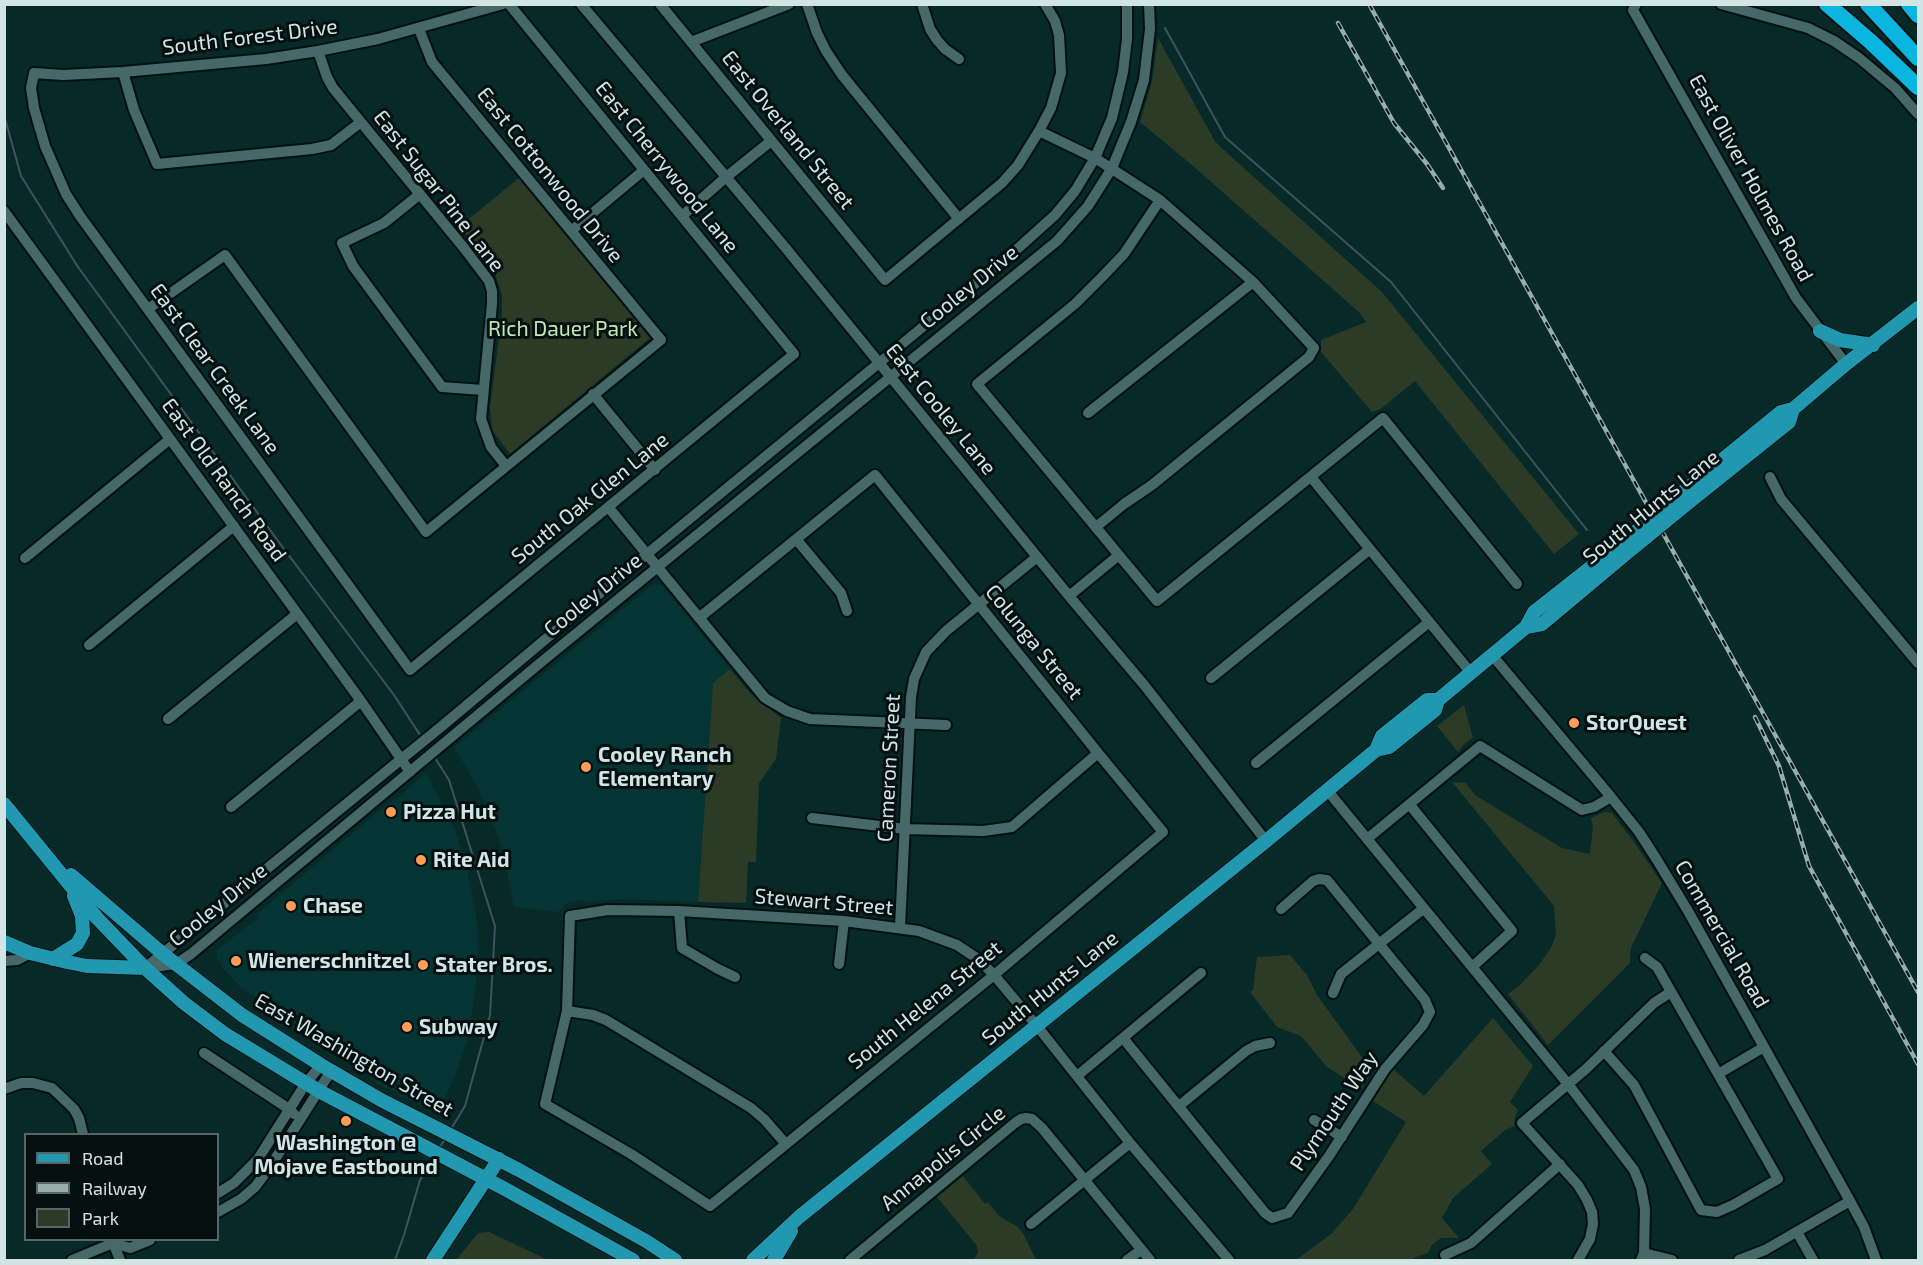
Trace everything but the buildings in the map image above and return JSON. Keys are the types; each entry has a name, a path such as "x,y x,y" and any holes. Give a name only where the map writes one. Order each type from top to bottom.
{"highway":[{"path":"1827,4 1918,87"},
{"path":"1868,4 1918,58"},
{"path":"1909,4 1918,15"}],"main road":[{"name":"South Hunts Lane","path":"753,1260 799,1217 1376,750 1389,747 1435,710 1437,700 1526,627 1542,624 1631,542 1681,501 1789,422 1793,409 1918,308"},
{"path":"1820,331 1840,340 1873,345"},
{"name":"East Washington Street","path":"4,804 97,918 145,968 184,1003 225,1034 319,1091 633,1260"},
{"name":"East Washington Street","path":"39,846 163,954 242,1015 381,1100 499,1159 646,1241 675,1260"},
{"path":"53,959 77,944 83,933 82,916 68,882"},
{"path":"4,942 30,953 87,966 145,968"},
{"path":"433,1260 499,1159"},
{"path":"774,1260 799,1217"}],"street":[{"name":"South Forest Drive","path":"34,73 63,75 123,72 266,59 318,51 419,28 503,4"},
{"name":"East Cherrywood Lane","path":"509,4 794,354"},
{"name":"East Cooley Lane","path":"581,4 784,246 1145,686 1266,841"},
{"name":"East Overland Street","path":"660,4 885,280 959,219"},
{"path":"691,42 789,4"},
{"path":"807,4 817,33 842,75 959,219 1002,183 1018,165 1040,131 1051,108 1061,73 1059,35 1055,21 1045,4"},
{"path":"922,4 930,29 937,40 959,59"},
{"name":"Cooley Drive","path":"145,968 442,726 646,554 1015,251 1055,215 1076,191 1095,158 1112,118 1123,72 1127,39 1127,4"},
{"name":"Cooley Drive","path":"145,968 176,964 1057,241 1088,206 1112,168 1131,122 1144,80 1150,29 1149,4"},
{"name":"East Oliver Holmes Road","path":"1636,4 1633,10 1756,230 1796,298 1846,364"},
{"path":"1721,4 1808,28 1834,41 1895,88 1918,114"},
{"name":"East Cottonwood Drive","path":"419,28 432,62 661,340 593,394"},
{"name":"East Sugar Pine Lane","path":"318,51 327,77 489,281 492,304 481,419 491,447 506,466"},
{"path":"123,72 134,110 157,164 312,149 331,145 361,122"},
{"name":"East Clear Creek Lane","path":"34,73 31,88 34,108 45,146 66,194 107,254 410,670"},
{"path":"1040,131 1095,158 1160,200 1253,282 1314,348 1310,357 1152,486 1124,504 1096,527"},
{"path":"682,216 771,141"},
{"path":"571,231 644,170"},
{"path":"420,194 384,223 342,243 353,266 442,387 483,390"},
{"path":"1160,200 1124,254 1101,278 1075,304 977,384 1157,601 1383,418 1517,584"},
{"name":"East Old Ranch Road","path":"4,211 361,701 410,772"},
{"path":"148,309 225,255 426,532 593,394 655,471"},
{"path":"1088,413 1253,282"},
{"name":"South Oak Glen Lane","path":"410,670 655,471 794,354"},
{"path":"25,558 171,439"},
{"name":"Colunga Street","path":"796,539 875,475 1164,832"},
{"path":"1311,477 1471,673"},
{"path":"1770,477 1781,499 1918,663"},
{"path":"609,508 765,698 787,711 810,719 946,725"},
{"path":"89,645 234,526"},
{"path":"699,618 796,539 841,593 847,611"},
{"path":"1211,678 1370,549"},
{"path":"1069,596 1119,555"},
{"name":"Cameron Street","path":"900,927 910,696 914,679 926,652 946,631 1037,557"},
{"path":"168,719 297,614"},
{"path":"1256,763 1429,622"},
{"name":"Commercial Road","path":"1492,655 1639,832 1688,911 1850,1201 1864,1227 1875,1260"},
{"path":"231,807 361,701"},
{"path":"459,711 469,723"},
{"path":"1367,839 1480,746 1582,810 1594,807 1611,797"},
{"path":"812,818 905,829 982,831 1012,827 1098,753"},
{"path":"1327,790 1568,1084 1634,1170 1641,1187 1645,1209 1642,1257 1672,1260"},
{"path":"347,803 357,815"},
{"path":"1410,805 1512,931 1472,967"},
{"name":"South Helena Street","path":"567,1011 545,1104 631,1154 710,1206 994,975 1164,832"},
{"path":"284,856 294,868"},
{"name":"Plymouth Way","path":"1123,1038 1265,1213 1272,1218 1288,1213 1342,1137 1385,1069 1423,1025 1430,1012 1425,1000 1326,880 1313,881 1281,909"},
{"path":"1333,993 1341,974 1423,909"},
{"name":"Stewart Street","path":"567,1011 570,915 608,910 679,911 844,921 919,931 957,945 978,959 994,975 1130,1143 1229,1260"},
{"path":"679,911 682,948 735,977"},
{"path":"839,964 844,921"},
{"path":"4,961 17,960 30,953"},
{"path":"1604,1052 1634,1085 1701,1210 1716,1212 1733,1205 1778,1179 1657,967 1645,958"},
{"path":"1077,1076 1201,973"},
{"path":"1578,1260 1590,1239 1593,1224 1592,1212 1578,1185 1522,1123 1604,1052 1654,1003 1671,992"},
{"path":"567,1011 593,1015 606,1020 742,1102 764,1119 785,1143"},
{"path":"1179,1106 1246,1051 1270,1042"},
{"path":"1718,1074 1764,1047"},
{"path":"204,1053 290,1109 300,1121"},
{"path":"219,1192 234,1184 258,1159 306,1083 326,1068"},
{"path":"219,1211 242,1198 255,1187 270,1167 319,1091 326,1068"},
{"path":"4,1089 21,1083 33,1083 52,1088 74,1109 83,1133"},
{"name":"Annapolis Circle","path":"850,1260 1021,1119 1032,1119 1042,1128 1150,1260"},
{"path":"1314,1120 1342,1137"},
{"path":"1031,1224 1130,1143"},
{"path":"1445,1255 1471,1243 1560,1164"},
{"path":"1739,1260 1765,1250 1850,1201"},
{"path":"1797,1232 1813,1260"},
{"path":"114,1241 120,1260"},
{"path":"72,1260 114,1241 130,1248 146,1241"},
{"path":"1127,1260 1140,1250"}],"shaded area":[{"name":"Cooley Ranch Elementary","path":"653,584 662,585 730,669 713,683 698,902 578,900 567,903 559,912 514,907 499,839 477,786 454,747"},
{"path":"426,773 453,825 466,863 477,923 478,964 466,1043 455,1076 437,1114 376,1083 327,1047 340,1032 296,1025 241,988 223,968 217,957 217,950 259,917 257,914"}],"green space":[{"path":"1158,38 1216,143 1382,292 1579,534 1554,554 1415,381 1382,408 1372,412 1321,352 1321,340 1366,322 1359,312 1140,122 1152,81"},
{"name":"Rich Dauer Park","path":"519,178 650,338 510,454 492,430 490,408 502,313 502,295 493,268 459,227"},
{"path":"730,669 751,694 781,718 776,759 759,783 756,862 748,862 746,903 698,902 713,683"},
{"path":"1464,705 1473,738 1465,743 1458,752 1437,726"},
{"path":"1452,782 1466,783 1475,795 1562,848 1590,854 1593,826 1591,818 1604,812 1612,813 1662,883 1631,948 1630,963 1548,1045 1508,994 1538,966 1551,948 1556,935 1554,906"},
{"path":"1290,955 1307,975 1317,995 1372,1071 1362,1089 1327,1067 1301,1036 1277,1027 1250,992 1253,990 1257,957"},
{"path":"1493,1018 1533,1066 1510,1102 1518,1110 1514,1126 1505,1130 1481,1151 1492,1164 1453,1198 1442,1218 1459,1238 1441,1238 1432,1245 1428,1253 1412,1260 1296,1260 1331,1234 1353,1209 1406,1122 1373,1101 1393,1069 1424,1096"},
{"path":"963,1176 985,1204 988,1202 999,1216 1018,1227 1036,1260 974,1259 978,1253 977,1246 937,1197"},
{"path":"489,1232 548,1260 456,1260 478,1233"}],"waterway":[{"path":"1165,28 1225,137 1391,282 1587,530"},
{"path":"4,115 21,176 78,267 281,545 394,695 422,738"},
{"path":"435,758 449,780 495,926 490,1015 465,1106 451,1129"},
{"path":"438,1150 445,1139"},
{"path":"395,1260 420,1180 434,1157"}],"railway":[{"path":"1369,4 1918,992"},
{"path":"1338,23 1394,123 1443,188"},
{"path":"1755,717 1779,766 1809,866 1918,1064"}],"place":[{"name":"StorQuest","path":"1574,723"},
{"name":"Cooley Ranch Elementary","path":"586,767"},
{"name":"Pizza Hut","path":"391,812"},
{"name":"Rite Aid","path":"421,860"},
{"name":"Chase","path":"291,906"},
{"name":"Wienerschnitzel","path":"236,961"},
{"name":"Stater Bros.","path":"423,965"},
{"name":"Subway","path":"407,1027"},
{"name":"Washington @ Mojave Eastbound","path":"346,1121"}]}
